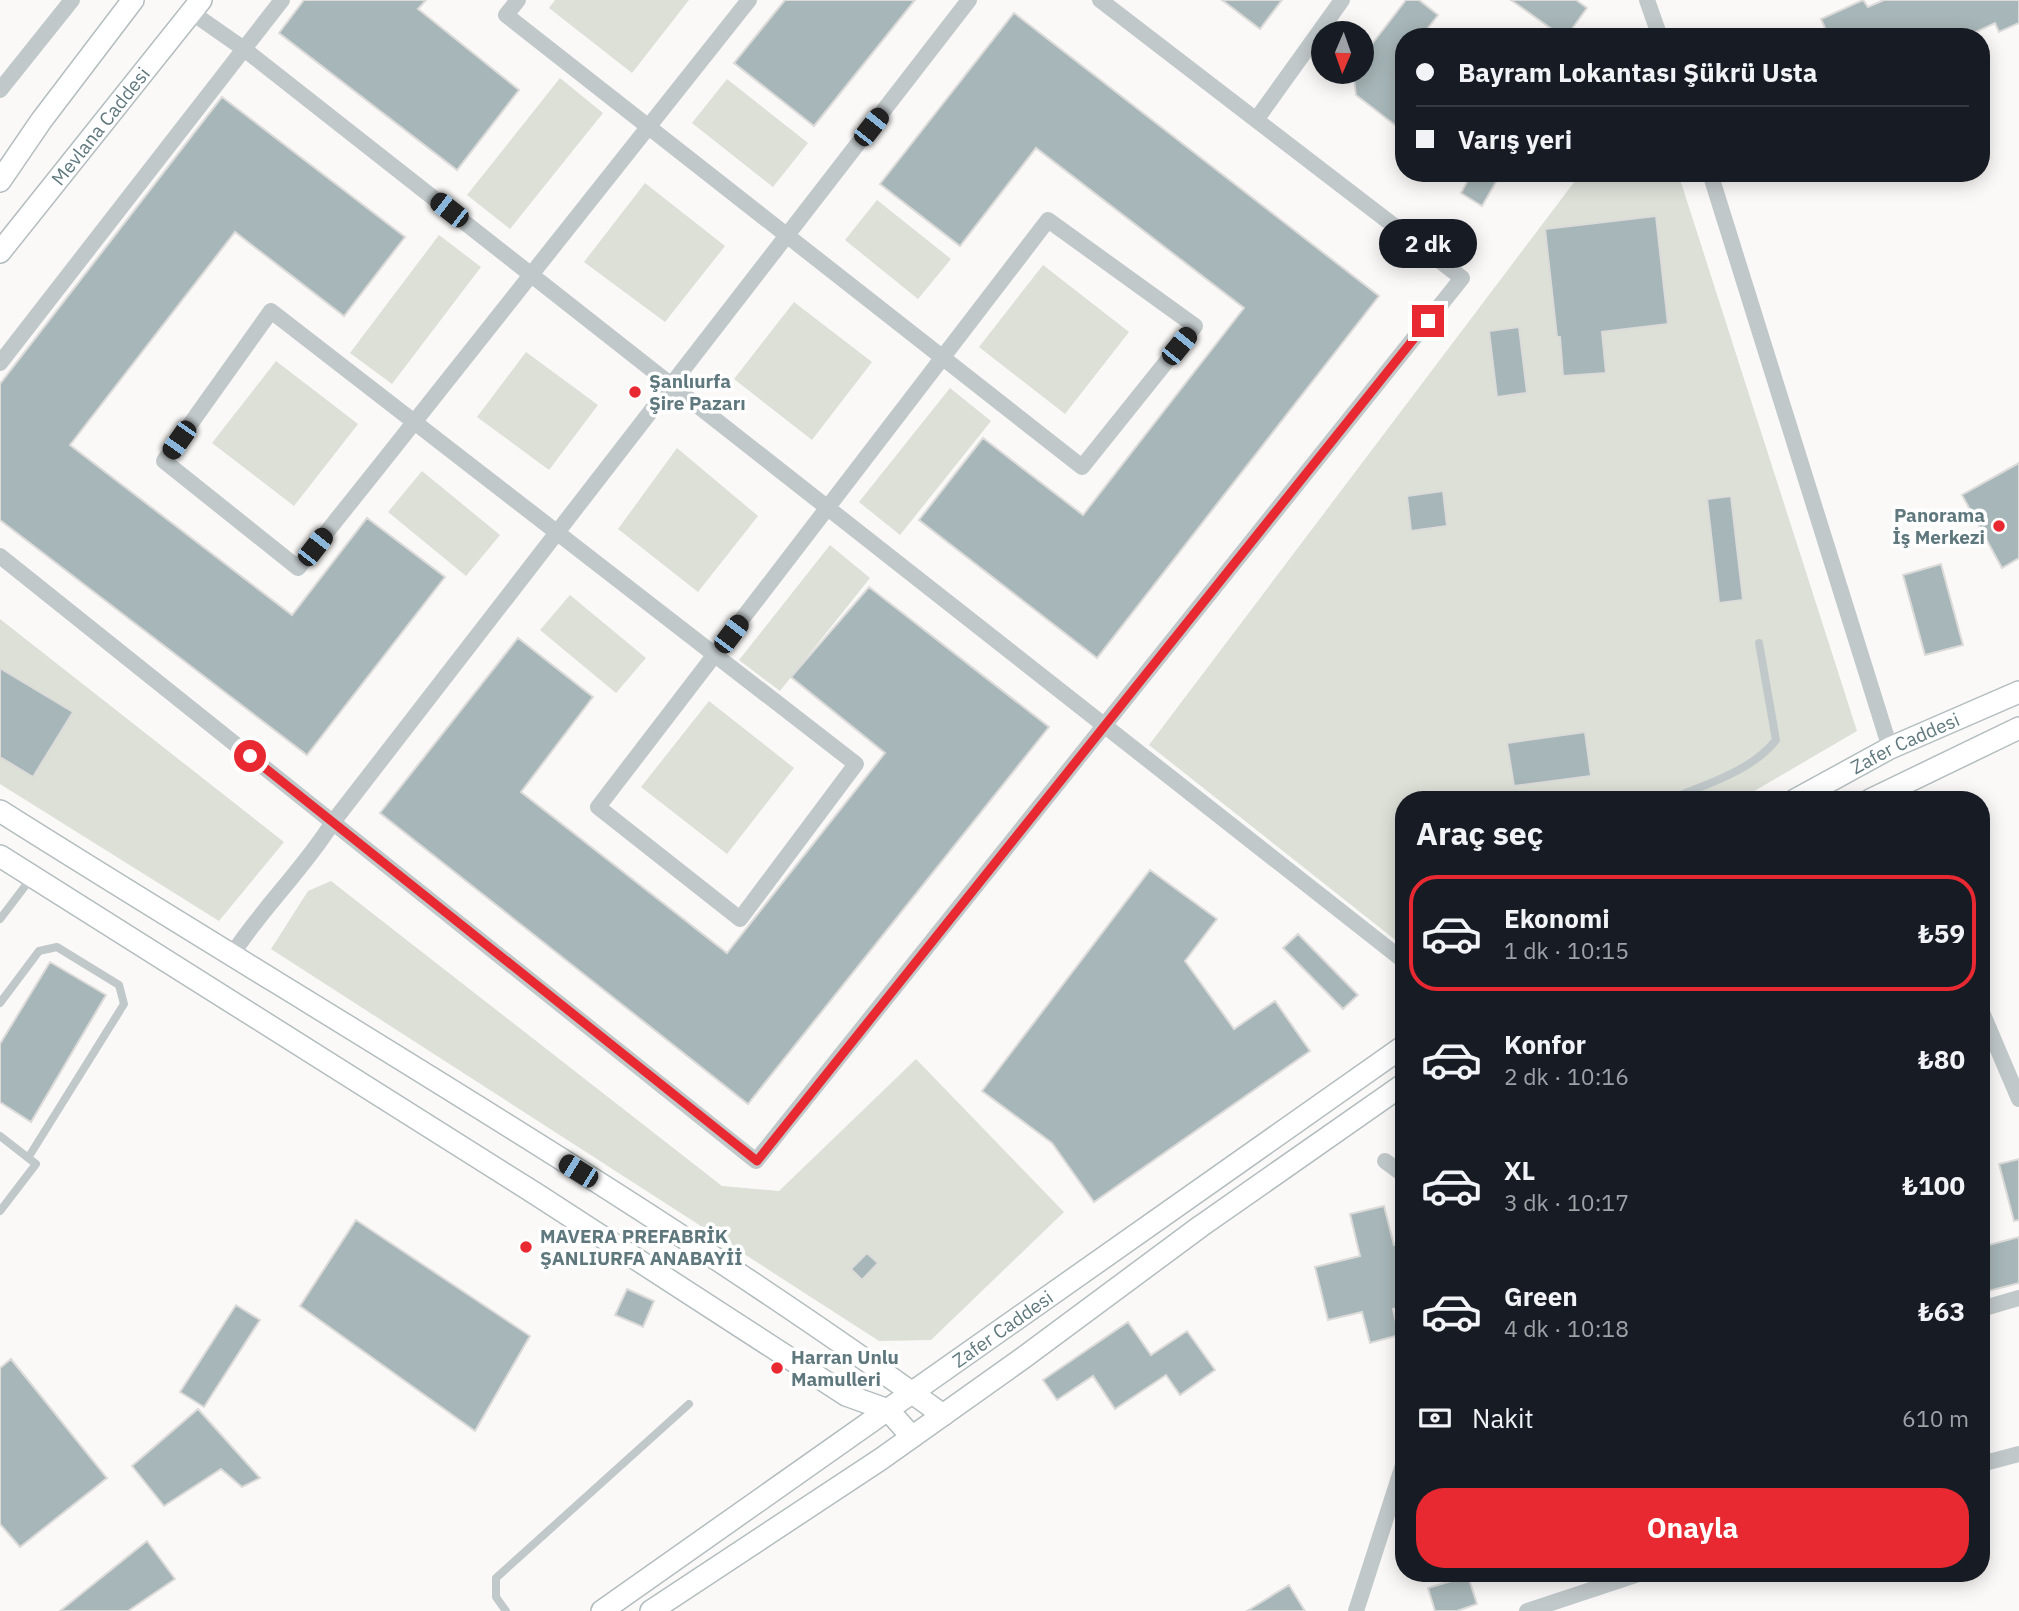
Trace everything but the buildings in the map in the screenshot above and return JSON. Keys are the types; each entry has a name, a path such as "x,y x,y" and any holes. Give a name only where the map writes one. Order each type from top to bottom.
{"main road":[{"path":"0,181 49,110 132,0"},
{"name":"Mevlana Caddesi","path":"0,252 196,6"},
{"name":"Zafer Caddesi","path":"1812,791 1890,748 2019,692"},
{"name":"Zafer Caddesi","path":"1900,791 2019,728"},
{"path":"0,811 742,1275 943,1415"},
{"path":"0,856 536,1194 846,1395 888,1410 912,1437"},
{"name":"Zafer Caddesi","path":"602,1611 1395,1052"},
{"name":"Zafer Caddesi","path":"651,1611 912,1437 1200,1226 1395,1090"}],"street":[{"path":"0,90 72,0"},
{"path":"0,363 282,0"},
{"path":"518,0 506,15 649,127 787,235 943,358 1082,467 1195,326 1048,220 943,358 827,508 715,655 598,807 740,919 856,764 715,655 557,533 414,422 271,312 164,461 298,568 414,422 649,127 749,0"},
{"path":"232,956 251,925 318,846 333,822 969,0"},
{"path":"0,556 757,1161 1462,278 1100,0"},
{"path":"1256,120 1342,0"},
{"path":"1647,0 1657,28"},
{"path":"196,6 244,49 1395,952"},
{"path":"1713,182 1890,748"},
{"path":"1990,1031 2019,1099"},
{"path":"1385,1161 1395,1168"},
{"path":"1990,1306 2019,1298"},
{"path":"1990,1462 2019,1454"},
{"path":"1356,1611 1395,1490"},
{"path":"1527,1611 1615,1582"}],"lane":[{"path":"1690,791 1740,769 1765,754 1776,740 1759,643"},
{"path":"0,919 33,876"},
{"path":"0,1003 39,951 57,947 119,985 124,1004 28,1158"},
{"path":"0,1136 36,1164 0,1211"},
{"path":"506,1611 496,1597 496,1578 689,1404"}],"shaded area":[{"path":"555,0 689,0 632,73 549,8"},
{"path":"560,78 603,113 510,229 467,195"},
{"path":"727,79 808,143 773,187 692,123"},
{"path":"1574,182 1681,182 1857,731 1754,791 1395,791 1395,940 1149,745"},
{"path":"645,183 725,246 665,322 584,262"},
{"path":"877,200 951,259 918,299 845,240"},
{"path":"439,235 481,267 392,384 350,353"},
{"path":"1043,265 1129,332 1065,414 979,347"},
{"path":"794,302 872,362 812,440 734,379"},
{"path":"526,352 598,405 549,470 477,417"},
{"path":"276,361 358,424 294,506 212,443"},
{"path":"950,388 991,421 900,535 859,502"},
{"path":"677,448 758,516 698,592 618,529"},
{"path":"422,471 500,535 466,576 388,512"},
{"path":"830,545 870,578 780,691 739,660"},
{"path":"570,595 646,658 616,693 540,630"},
{"path":"0,619 284,842 219,921 0,784"},
{"path":"709,701 794,768 727,854 641,787"},
{"path":"331,881 722,1186 779,1191 916,1059 1064,1212 931,1340 879,1341 271,949 308,891"}],"place":[{"name":"Şanlıurfa Şire Pazarı","path":"635,392"},
{"name":"Panorama İş Merkezi","path":"1999,526"},
{"name":"MAVERA PREFABRİK ŞANLIURFA ANABAYİİ","path":"526,1247"},
{"name":"Harran Unlu Mamulleri","path":"777,1368"}],"route":[{"path":"250,756 757,1161 1428,321"}]}
